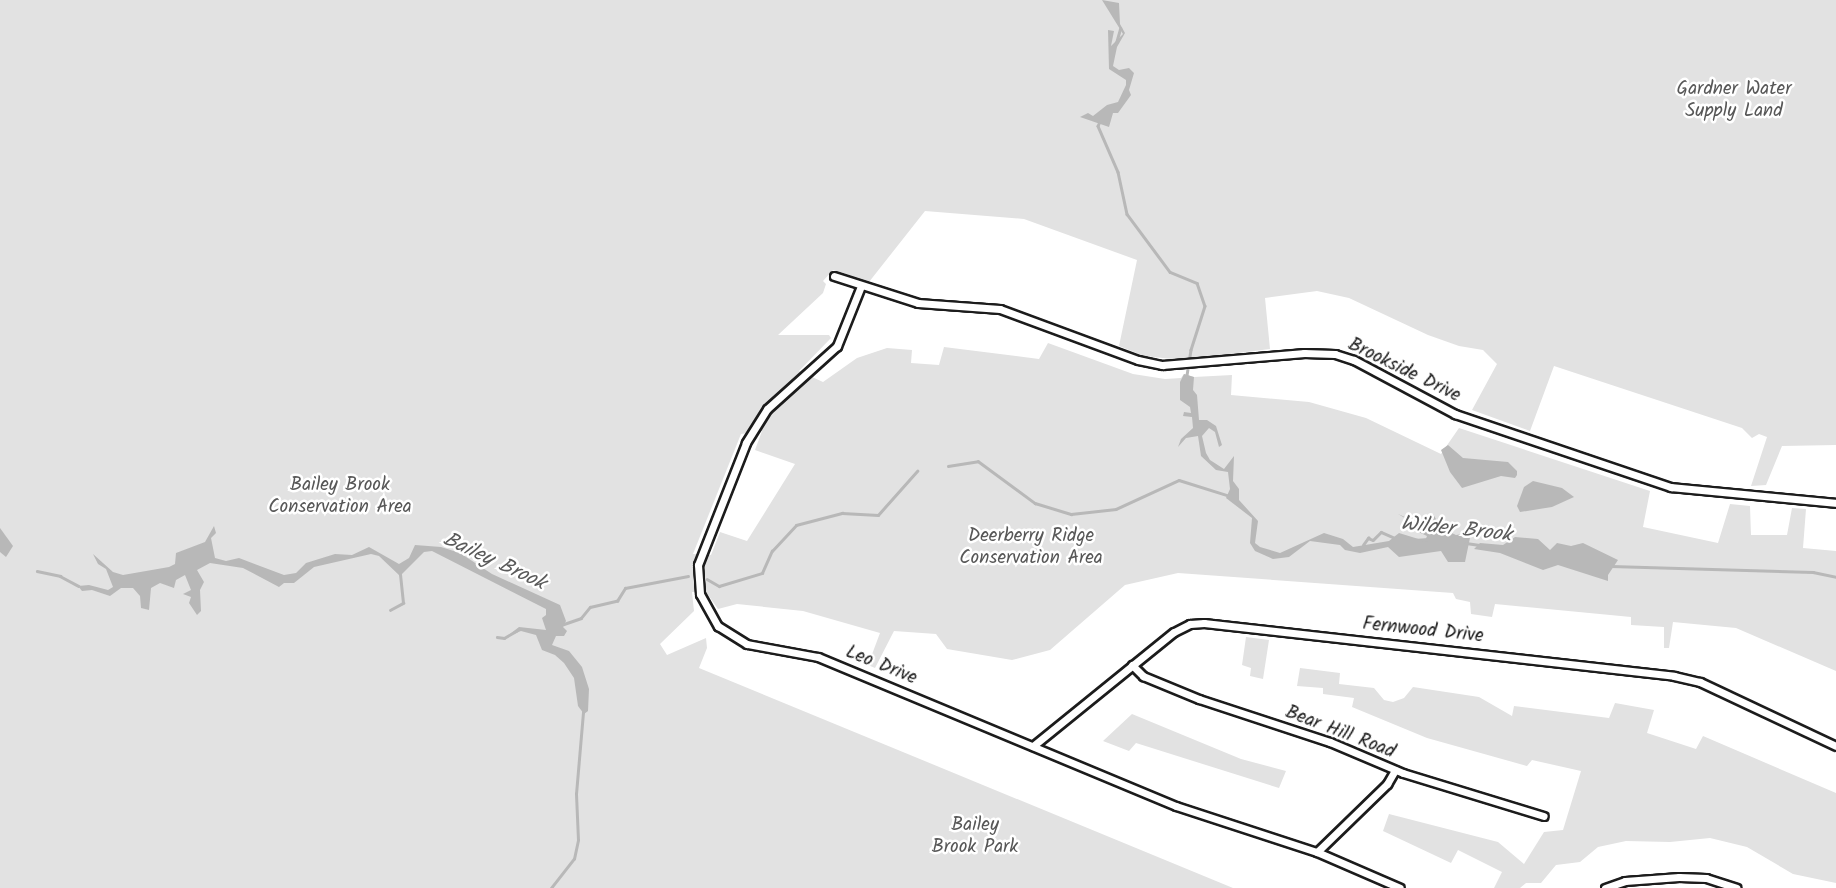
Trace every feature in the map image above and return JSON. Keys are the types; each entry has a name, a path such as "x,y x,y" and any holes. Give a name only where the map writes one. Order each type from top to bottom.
{"street":[{"name":"Brookside Drive","path":"834,276 925,304 1000,309 1138,360 1179,365 1304,353 1335,354 1354,360 1455,414 1671,487 1836,503"},
{"name":"Leo Drive","path":"861,286 837,346 767,409 750,433 699,558 697,580 702,601 713,620 736,639 818,657 1177,806 1317,852 1400,888"},
{"name":"Fernwood Drive","path":"1034,747 1178,629 1204,623 1655,673 1700,682 1836,746"},
{"name":"Bear Hill Road","path":"1132,665 1146,677 1187,695 1330,742 1395,770 1544,816"},
{"path":"1317,852 1387,784 1395,770"},
{"path":"1605,888 1625,881 1679,877 1706,878 1736,888"}],"green space":[{"path":"0,0 1836,0 1836,445 1782,446 1766,485 1751,486 1767,437 1759,434 1752,438 1742,428 1554,366 1530,431 1472,410 1497,364 1483,350 1459,346 1428,335 1349,298 1317,291 1265,298 1270,349 1182,360 1144,356 1119,346 1137,260 1024,219 925,211 869,282 833,270 823,281 826,284 823,293 778,335 829,335 831,338 799,371 823,382 857,358 887,348 912,350 911,363 939,365 944,347 1039,359 1048,343 1133,374 1165,379 1181,378 1184,374 1194,377 1232,375 1231,395 1309,402 1366,418 1441,454 1459,428 1650,491 1643,527 1718,543 1730,504 1750,506 1751,535 1787,535 1792,508 1806,509 1803,548 1836,551 1836,671 1736,628 1673,622 1669,648 1664,648 1664,627 1631,625 1631,617 1495,604 1492,617 1471,614 1470,602 1456,599 1453,593 1178,573 1125,585 1050,650 1012,660 947,649 936,634 894,631 875,668 868,665 880,633 803,611 737,604 718,609 706,592 692,592 694,611 660,644 667,655 706,638 707,648 699,668 1233,888 0,888","holes":["762,431 755,450 795,464 747,541 720,532 711,555 693,554 741,434"]},
{"path":"1246,637 1269,640 1263,679 1250,676 1251,668 1242,665"},
{"path":"1300,668 1340,673 1339,684 1374,688 1384,700 1393,702 1404,698 1413,687 1479,697 1512,716 1514,706 1609,718 1615,703 1654,710 1647,733 1696,749 1703,736 1836,793 1836,883 1793,874 1747,847 1710,838 1670,842 1626,841 1598,847 1580,862 1556,865 1541,883 1526,883 1520,888 1494,888 1502,872 1458,850 1451,863 1383,831 1389,814 1498,842 1524,864 1544,832 1563,830 1581,771 1532,760 1527,766 1427,738 1352,707 1354,698 1323,694 1323,688 1297,686"},
{"path":"1132,714 1241,759 1286,771 1279,788 1136,743 1129,751 1103,741"}],"shaded area":[{"path":"1102,0 1119,3 1120,24 1125,33 1117,47 1113,66 1119,70 1129,68 1134,73 1129,90 1131,95 1118,113 1113,113 1109,127 1080,117 1088,113 1093,116 1107,105 1118,102 1126,85 1126,80 1109,69 1108,30 1114,31 1111,46 1123,34"},
{"path":"1184,374 1194,377 1193,390 1197,395 1199,420 1207,420 1216,426 1222,445 1219,447 1215,432 1209,428 1202,436 1210,460 1224,469 1234,456 1233,481 1239,489 1239,500 1258,521 1255,543 1260,547 1280,553 1324,533 1343,539 1353,547 1389,541 1399,533 1425,541 1427,536 1410,528 1410,521 1398,514 1428,527 1433,514 1441,528 1456,535 1471,533 1465,562 1448,562 1441,551 1399,557 1388,547 1360,553 1345,550 1340,545 1310,541 1289,557 1273,559 1255,551 1250,543 1252,518 1226,498 1230,489 1228,472 1216,470 1201,456 1198,436 1186,438 1178,447 1181,439 1193,428 1192,417 1183,416 1184,412 1191,413 1190,407 1180,400 1180,382"},
{"path":"1448,445 1463,458 1508,462 1517,471 1517,475 1515,478 1501,476 1462,488 1450,472 1441,450"},
{"path":"1533,481 1562,488 1574,497 1552,507 1520,512 1517,506 1524,487"},
{"path":"214,526 216,533 211,538 215,558 226,561 239,558 284,575 296,573 306,563 335,554 352,555 369,547 399,564 409,558 415,545 441,547 460,553 492,574 560,605 566,621 563,627 567,631 564,636 556,636 552,645 569,651 582,667 589,689 588,711 584,714 578,706 574,678 564,663 555,655 542,650 536,635 521,631 506,637 519,627 546,630 542,618 546,615 546,609 432,551 424,552 400,576 379,556 371,554 314,567 294,583 284,583 279,587 243,568 210,563 197,570 204,582 200,590 201,611 197,615 189,603 191,597 183,594 191,590 185,575 176,580 174,588 160,583 151,588 149,610 141,608 140,596 133,588 121,588 110,596 92,590 82,591 78,586 89,585 108,590 113,587 106,569 98,564 93,554 113,572 123,575 169,567 175,564 176,553 205,542"},
{"path":"0,528 13,546 6,557 0,552"},
{"path":"1515,537 1538,539 1550,550 1557,543 1571,546 1583,543 1618,560 1608,575 1608,581 1558,565 1543,570 1500,553 1474,549 1480,543 1503,545"}],"waterway":[{"name":"Wilder Brook","path":"1116,43 1120,29"},
{"name":"Wilder Brook","path":"1099,124 1118,172 1127,214 1170,272 1197,283 1205,306 1191,350 1187,375"},
{"path":"948,466 978,461 1035,503 1071,514 1116,509 1179,480 1227,495"},
{"path":"707,579 719,586 762,573 772,551 796,525 842,513 878,515 917,471"},
{"path":"1363,545 1368,538 1373,540 1381,532 1395,538"},
{"name":"Wilder Brook","path":"1414,540 1428,539"},
{"name":"Wilder Brook","path":"1466,543 1481,545"},
{"name":"Wilder Brook","path":"1611,566 1813,572 1836,577"},
{"name":"Bailey Brook","path":"37,571 60,576 79,586"},
{"path":"390,610 403,603 400,573"},
{"path":"561,625 581,618 590,607 617,601 625,588 688,576"},
{"path":"497,637 504,638 516,631"},
{"name":"Bailey Brook","path":"551,888 574,859 578,840 576,794 583,712"}],"park label":[{"name":"Gardner Water Supply Land","path":"1734,101"},
{"name":"Bailey Brook Conservation Area","path":"340,497"},
{"name":"Deerberry Ridge Conservation Area","path":"1031,548"},
{"name":"Bailey Brook Park","path":"975,837"}]}
